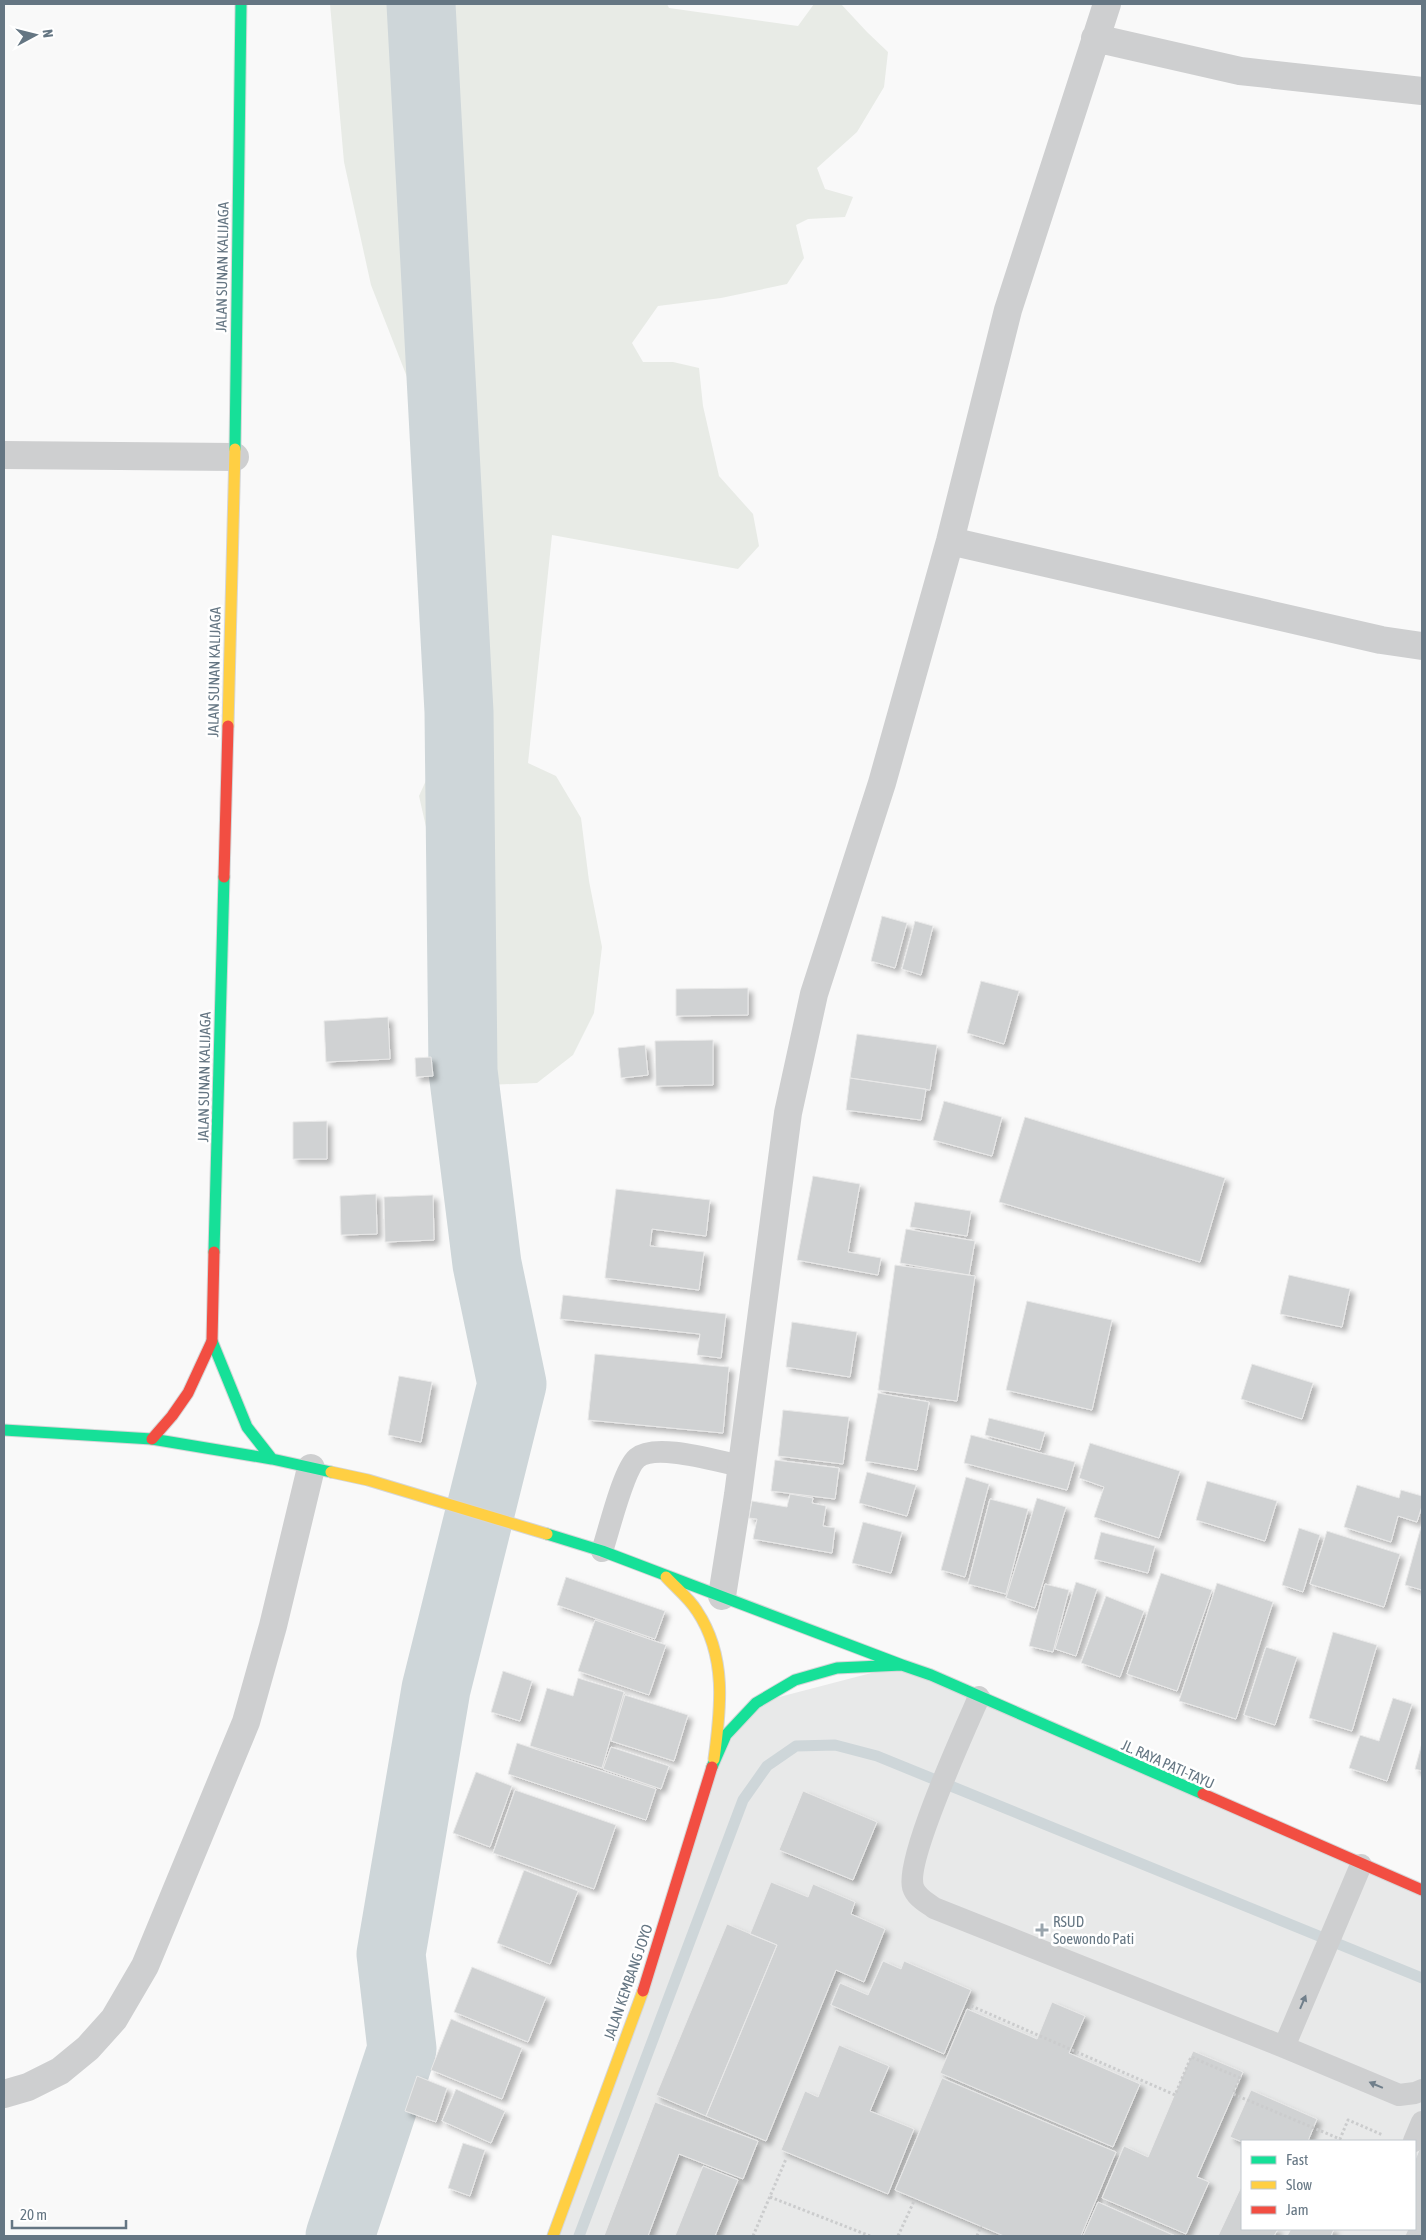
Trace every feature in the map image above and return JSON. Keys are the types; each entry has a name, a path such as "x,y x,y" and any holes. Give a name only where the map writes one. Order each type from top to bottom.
{"main road":[{"name":"JALAN SUNAN KALIJAGA","path":"152,1439 171,1419 187,1397 212,1341 234,457 240,4"},
{"name":"JALAN SUNAN KALIJAGA","path":"212,1341 247,1427 272,1459"},
{"name":"JL. RAYA PATI-TAYU","path":"4,1430 152,1439 272,1459 368,1480 572,1541 661,1572 902,1665 1422,1890"},
{"path":"661,1572 697,1610 710,1632 721,1686 721,1711 712,1768"},
{"name":"JALAN KEMBANG JOYO","path":"553,2236 650,1970 712,1768 726,1735 756,1703 795,1680 837,1668 902,1665"}],"street":[{"path":"722,1596 742,1466 788,1113 814,994 882,783 950,542 1008,310 1107,4"},
{"path":"1095,38 1240,71 1422,91"},
{"path":"4,455 234,457"},
{"path":"950,542 1371,638 1422,646"},
{"path":"4,2094 28,2087 60,2071 88,2048 114,2018 144,1966 246,1722 273,1626 311,1468"}],"lane":[{"path":"602,1551 628,1474 638,1458 650,1453 667,1452 742,1466"},
{"path":"979,1697 933,1809 914,1863 912,1878 913,1888 917,1896 934,1908 1284,2047 1399,2095 1416,2094 1422,2090"},
{"path":"1284,2047 1361,1865"},
{"path":"1414,2140 1422,2122"}],"path":[{"path":"971,2006 1174,2094 1191,2057 1240,2078 1233,2094 1340,2139 1348,2120 1389,2138"},
{"path":"753,2236 786,2159"},
{"path":"770,2197 870,2236"},
{"path":"898,2236 915,2199"},
{"path":"977,2236 981,2226"}],"shaded area":[{"path":"330,4 667,4 669,8 798,26 814,4 841,4 888,52 884,87 857,132 817,168 825,189 853,197 845,217 808,219 796,225 804,258 787,284 721,298 658,306 632,343 643,362 673,362 699,368 703,406 719,476 753,514 759,546 738,569 552,535 528,763 556,776 581,818 589,881 602,947 594,1013 573,1055 537,1083 451,1089 436,871 419,796 475,672 472,543 371,285 344,162"},
{"name":"RSUD Soewondo Pati","path":"902,1665 1422,1890 1422,2236 553,2236 712,1768 756,1703"}],"building":[{"path":"882,916 907,923 895,968 871,961"},
{"path":"915,921 933,926 921,975 902,969"},
{"path":"981,981 1019,991 1004,1044 967,1033"},
{"path":"748,988 748,1015 676,1016 676,989"},
{"path":"388,1017 390,1059 326,1062 324,1021"},
{"path":"857,1034 937,1045 930,1090 850,1078"},
{"path":"713,1040 713,1085 656,1086 655,1041"},
{"path":"645,1045 648,1075 621,1078 618,1048"},
{"path":"431,1057 433,1076 416,1077 415,1058"},
{"path":"850,1078 926,1089 921,1120 846,1110"},
{"path":"944,1101 1002,1117 992,1156 933,1140"},
{"path":"1025,1117 1225,1178 1200,1262 999,1202"},
{"path":"327,1121 327,1159 293,1159 293,1122"},
{"path":"813,1176 860,1184 848,1252 881,1258 878,1275 797,1260"},
{"path":"616,1189 710,1200 706,1236 652,1229 650,1246 704,1252 699,1290 605,1278"},
{"path":"376,1194 377,1234 341,1235 340,1196"},
{"path":"433,1195 434,1240 385,1242 384,1197"},
{"path":"915,1202 971,1211 967,1236 910,1227"},
{"path":"906,1229 975,1241 969,1275 900,1263"},
{"path":"895,1265 975,1276 957,1401 878,1390"},
{"path":"1289,1275 1350,1289 1342,1327 1280,1314"},
{"path":"563,1295 726,1314 721,1358 697,1355 700,1334 560,1319"},
{"path":"1027,1301 1112,1320 1092,1410 1006,1390"},
{"path":"792,1322 857,1332 850,1377 786,1367"},
{"path":"595,1354 729,1367 723,1433 588,1420"},
{"path":"1252,1364 1313,1383 1302,1419 1241,1399"},
{"path":"399,1376 432,1382 421,1442 388,1435"},
{"path":"878,1393 929,1402 917,1470 865,1461"},
{"path":"783,1410 849,1417 843,1464 778,1456"},
{"path":"989,1418 1045,1432 1040,1450 985,1435"},
{"path":"971,1435 1075,1462 1067,1490 964,1463"},
{"path":"1090,1443 1180,1471 1159,1538 1094,1517 1104,1487 1079,1478"},
{"path":"775,1460 839,1468 835,1499 771,1491"},
{"path":"867,1472 916,1485 907,1516 859,1503"},
{"path":"966,1477 989,1484 965,1577 941,1570"},
{"path":"1207,1481 1277,1501 1265,1541 1196,1520"},
{"path":"1357,1485 1399,1498 1401,1490 1422,1496 1422,1506 1417,1522 1398,1516 1391,1542 1344,1527"},
{"path":"790,1494 813,1498 812,1503 826,1506 823,1526 835,1528 832,1553 753,1539 757,1519 749,1518 752,1501 787,1507"},
{"path":"1037,1498 1066,1507 1035,1608 1006,1598"},
{"path":"990,1499 1028,1509 1006,1594 968,1584"},
{"path":"863,1522 902,1532 891,1573 852,1563"},
{"path":"1422,1527 1422,1590 1405,1585"},
{"path":"1299,1528 1320,1535 1303,1592 1282,1585"},
{"path":"1327,1531 1400,1554 1384,1607 1310,1584"},
{"path":"1101,1532 1155,1546 1148,1573 1094,1559"},
{"path":"1161,1573 1212,1590 1177,1691 1127,1674"},
{"path":"566,1577 665,1611 655,1639 557,1605"},
{"path":"1076,1582 1097,1589 1076,1656 1055,1649"},
{"path":"1217,1583 1273,1602 1236,1719 1179,1701"},
{"path":"1045,1584 1069,1590 1053,1652 1029,1646"},
{"path":"1106,1596 1144,1611 1120,1677 1081,1663"},
{"path":"595,1620 666,1645 649,1695 578,1671"},
{"path":"1333,1632 1377,1645 1352,1731 1309,1718"},
{"path":"1266,1647 1297,1657 1275,1725 1244,1715"},
{"path":"503,1671 532,1681 520,1721 491,1712"},
{"path":"578,1678 624,1692 602,1768 530,1746 547,1688 573,1696"},
{"path":"625,1695 688,1715 674,1761 611,1741"},
{"path":"1393,1698 1412,1704 1387,1781 1349,1768 1360,1735 1379,1741"},
{"path":"517,1743 656,1789 646,1820 508,1774"},
{"path":"1422,1743 1422,1771 1415,1769"},
{"path":"611,1747 669,1766 661,1789 603,1769"},
{"path":"476,1772 512,1786 490,1847 453,1833"},
{"path":"515,1790 616,1825 594,1889 493,1853"},
{"path":"803,1791 877,1822 853,1880 779,1850"},
{"path":"524,1870 578,1891 550,1964 497,1943"},
{"path":"771,1882 808,1897 813,1884 855,1902 851,1914 885,1929 864,1982 836,1970 766,2141 706,2116 777,1945 750,1934"},
{"path":"727,1924 777,1945 706,2116 656,2095"},
{"path":"883,1961 901,1969 904,1961 971,1990 944,2054 831,2005 840,1983 868,1995"},
{"path":"472,1967 546,1997 528,2042 454,2012"},
{"path":"1052,2002 1085,2016 1069,2053 1140,2084 1113,2147 940,2073 967,2009 1037,2039"},
{"path":"451,2019 522,2048 502,2099 431,2070"},
{"path":"839,2045 889,2066 870,2111 914,2129 888,2194 781,2150 805,2091 818,2097"},
{"path":"1193,2051 1243,2072 1197,2177 1209,2182 1186,2234 1102,2198 1124,2146 1148,2157"},
{"path":"417,2076 447,2088 436,2122 405,2111"},
{"path":"942,2078 1116,2152 1081,2236 1004,2236 895,2190"},
{"path":"456,2089 505,2111 491,2143 442,2121"},
{"path":"1251,2090 1317,2119 1308,2140 1241,2140 1241,2142 1230,2137"},
{"path":"655,2102 758,2141 743,2179 679,2154 648,2236 604,2236"},
{"path":"463,2143 485,2150 470,2196 448,2188"},
{"path":"1422,2143 1422,2236 1405,2236 1408,2230 1416,2230 1416,2158"},
{"path":"703,2166 738,2180 715,2236 675,2236"},
{"path":"1241,2187 1241,2230 1277,2230 1274,2236 1218,2236"},
{"path":"1098,2202 1175,2236 1083,2236"},
{"path":"1290,2230 1334,2230 1331,2236 1287,2236"}],"waterway":[{"path":"340,2236 402,2049 391,1954 436,1689 512,1384 487,1264 463,1071 459,712 421,4"},
{"path":"579,2236 743,1800 767,1766 796,1746 835,1745 877,1756 1422,1978"}],"traffic: fast":[{"path":"235,449 241,4"},
{"path":"214,1252 224,877"},
{"path":"212,1341 247,1427 272,1459"},
{"path":"4,1430 152,1439 272,1459 331,1472"},
{"path":"547,1534 602,1551 902,1665"},
{"path":"712,1767 726,1735 756,1703 795,1680 837,1668 902,1665 931,1675 1203,1794"}],"traffic: slow":[{"path":"228,726 235,449"},
{"path":"331,1472 368,1480 547,1534"},
{"path":"666,1577 694,1606 707,1628 713,1646 717,1664 720,1702 714,1759"},
{"path":"553,2236 643,1991"}],"traffic: jam":[{"path":"224,877 228,726"},
{"path":"152,1439 172,1416 188,1393 212,1341 214,1252"},
{"path":"643,1991 712,1767"},
{"path":"1203,1794 1422,1890"}],"place":[{"name":"RSUD Soewondo Pati","path":"1042,1930"}]}
